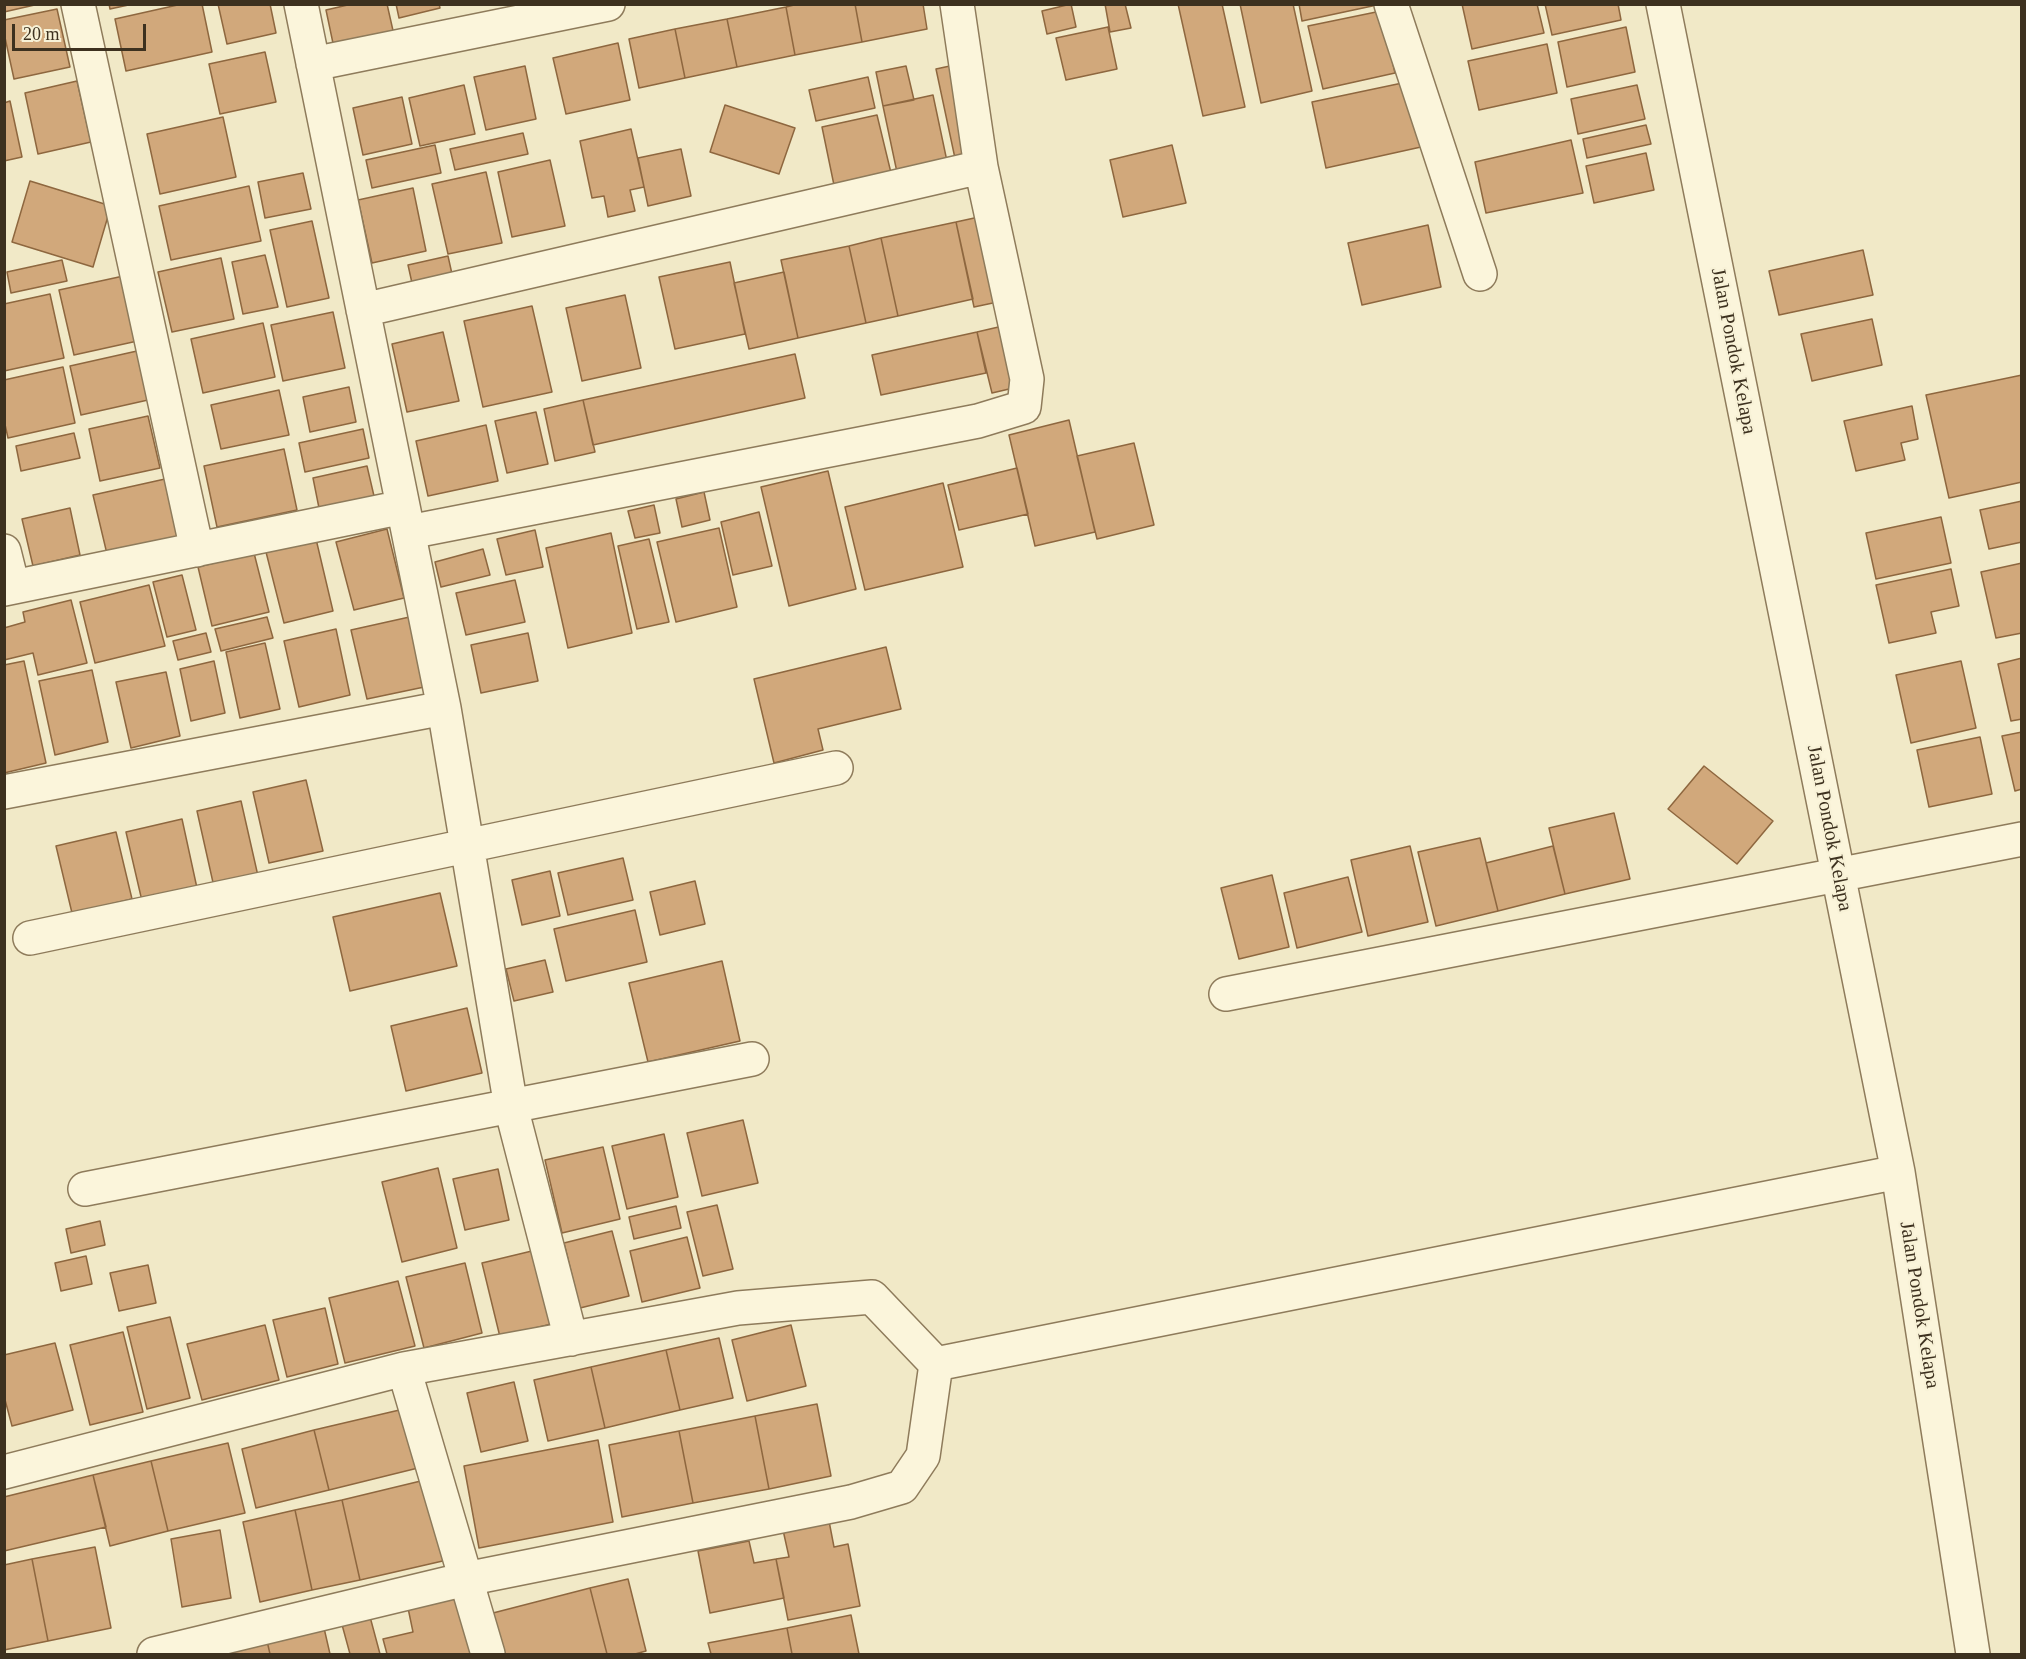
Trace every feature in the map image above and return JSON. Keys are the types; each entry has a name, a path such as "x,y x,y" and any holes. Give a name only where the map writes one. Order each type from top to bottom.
{"street":[{"path":"78,4 197,550"},
{"path":"301,4 444,708 511,1107 570,1339"},
{"path":"313,64 609,4"},
{"path":"4,551 9,588 197,550 406,519 978,421 1024,407 1027,379 981,167 957,4"},
{"path":"1391,4 1480,274"},
{"name":"Jalan Pondok Kelapa","path":"1664,4 1898,1172 1973,1654"},
{"path":"363,310 981,167"},
{"path":"4,792 444,708"},
{"path":"30,938 467,848 836,768"},
{"path":"1226,994 2022,838"},
{"path":"85,1189 752,1059"},
{"path":"936,1364 1898,1172"},
{"path":"4,1472 404,1370 738,1308 872,1297 936,1364"},
{"path":"154,1654 466,1579 851,1502 902,1487 923,1456 936,1364"},
{"path":"404,1370 488,1654"}],"building":[{"path":"4,4 39,4 4,12"},
{"path":"109,4 133,4 110,9"},
{"path":"182,4 202,4 212,52 126,71 115,19"},
{"path":"218,4 270,4 276,33 227,44"},
{"path":"352,4 387,4 394,35 334,48 326,10"},
{"path":"396,4 439,4 440,8 399,18"},
{"path":"798,4 855,4 862,42 795,55 786,7"},
{"path":"855,4 923,4 927,29 862,42"},
{"path":"1071,4 1076,27 1047,34 1042,11"},
{"path":"1105,4 1125,4 1131,28 1110,32"},
{"path":"1178,4 1222,4 1245,107 1203,116"},
{"path":"1240,4 1293,4 1312,91 1261,103"},
{"path":"1299,4 1377,4 1377,5 1302,21"},
{"path":"1462,4 1537,4 1544,33 1472,49"},
{"path":"1545,4 1618,4 1621,20 1552,35"},
{"path":"786,7 795,55 737,67 727,19"},
{"path":"57,9 70,67 14,79 4,33 4,20"},
{"path":"1381,11 1395,73 1323,89 1308,26"},
{"path":"727,19 737,67 685,78 675,29"},
{"path":"1108,27 1117,69 1066,80 1056,38"},
{"path":"1626,27 1635,72 1567,87 1558,42"},
{"path":"675,29 685,78 639,88 629,39"},
{"path":"618,43 630,100 566,114 553,58"},
{"path":"1547,44 1557,93 1479,110 1468,61"},
{"path":"265,52 276,102 220,114 209,64"},
{"path":"959,64 979,157 956,163 936,69"},
{"path":"525,66 536,119 486,130 474,77"},
{"path":"906,66 914,100 883,106 876,72"},
{"path":"868,77 875,108 816,121 809,90"},
{"path":"77,81 91,142 38,154 25,93"},
{"path":"1407,82 1421,147 1326,168 1312,102"},
{"path":"464,85 475,134 420,146 409,98"},
{"path":"1637,85 1645,119 1578,134 1571,99"},
{"path":"933,95 948,166 898,177 883,106"},
{"path":"402,97 412,144 363,155 353,108"},
{"path":"10,101 22,157 4,161 4,103"},
{"path":"725,105 795,128 779,174 710,152"},
{"path":"877,115 892,177 835,190 822,127"},
{"path":"223,117 236,177 160,194 147,134"},
{"path":"1646,125 1651,144 1587,158 1583,139"},
{"path":"631,129 644,187 630,190 635,211 608,217 604,196 592,198 580,141"},
{"path":"523,133 528,154 455,170 450,149"},
{"path":"1571,140 1583,193 1486,213 1475,162"},
{"path":"435,145 441,173 372,188 366,160"},
{"path":"1172,145 1186,203 1123,217 1110,160"},
{"path":"681,149 691,196 648,206 638,158"},
{"path":"1646,153 1654,190 1594,203 1586,166"},
{"path":"550,160 565,226 512,237 498,172"},
{"path":"486,172 502,243 448,254 432,184"},
{"path":"303,173 311,209 265,218 258,182"},
{"path":"30,181 111,206 93,267 12,242"},
{"path":"249,186 261,241 171,260 159,206"},
{"path":"413,188 426,251 372,263 358,200"},
{"path":"988,215 1007,300 974,307 956,222"},
{"path":"312,221 329,298 287,307 270,230"},
{"path":"956,222 973,299 898,316 881,238"},
{"path":"1428,225 1441,287 1362,305 1348,243"},
{"path":"881,238 898,316 866,323 849,246"},
{"path":"849,246 866,323 798,338 781,260"},
{"path":"1863,250 1873,295 1779,315 1769,271"},
{"path":"265,255 278,307 243,314 232,262"},
{"path":"448,256 454,283 414,292 408,265"},
{"path":"221,258 234,319 172,332 158,272"},
{"path":"62,260 67,281 11,293 7,272"},
{"path":"730,262 745,334 675,349 659,277"},
{"path":"784,272 798,338 749,349 734,283"},
{"path":"128,275 142,340 74,355 59,290"},
{"path":"50,294 64,358 4,371 4,304"},
{"path":"625,295 641,368 582,381 566,308"},
{"path":"532,306 552,392 483,407 464,321"},
{"path":"333,312 345,368 283,381 271,325"},
{"path":"1872,319 1882,365 1812,381 1801,334"},
{"path":"263,323 275,377 203,393 191,339"},
{"path":"1007,325 1022,386 992,393 977,332"},
{"path":"443,332 459,401 407,412 392,344"},
{"path":"977,332 986,373 881,395 872,355"},
{"path":"137,351 148,400 81,415 70,366"},
{"path":"795,354 805,398 593,445 583,400"},
{"path":"63,367 75,423 8,438 4,420 4,380"},
{"path":"2022,375 2022,482 1949,498 1926,395"},
{"path":"349,387 356,422 310,432 303,397"},
{"path":"279,390 289,435 221,449 211,405"},
{"path":"583,400 595,452 555,461 544,409"},
{"path":"1912,406 1918,439 1901,443 1905,460 1856,471 1844,421"},
{"path":"536,412 548,464 507,473 495,421"},
{"path":"148,416 160,468 100,481 89,429"},
{"path":"1069,420 1095,532 1035,546 1009,435"},
{"path":"486,425 498,481 428,496 416,441"},
{"path":"363,429 369,458 305,472 299,443"},
{"path":"74,433 80,458 21,471 16,446"},
{"path":"1134,443 1154,525 1097,539 1077,456"},
{"path":"284,449 297,510 217,527 204,466"},
{"path":"367,466 374,496 319,508 313,478"},
{"path":"1017,468 1028,514 959,530 948,485"},
{"path":"828,471 856,589 789,606 761,487"},
{"path":"165,479 178,539 107,554 93,495"},
{"path":"943,483 963,567 865,590 845,507"},
{"path":"704,492 710,520 682,527 676,499"},
{"path":"2022,501 2022,542 1989,549 1980,510"},
{"path":"654,505 660,533 635,538 628,511"},
{"path":"70,508 80,555 33,566 22,519"},
{"path":"759,512 772,566 733,575 721,522"},
{"path":"1941,517 1951,563 1876,579 1866,533"},
{"path":"719,528 737,607 676,622 657,542"},
{"path":"387,529 404,598 354,610 336,542"},
{"path":"535,530 543,567 506,575 497,539"},
{"path":"611,533 632,633 568,648 546,548"},
{"path":"316,539 333,611 284,623 266,552"},
{"path":"649,539 669,622 637,629 618,546"},
{"path":"483,549 490,575 441,587 435,562"},
{"path":"254,553 269,612 212,626 198,567"},
{"path":"2022,563 2022,633 1996,638 1981,572"},
{"path":"1951,569 1959,606 1931,612 1936,633 1889,643 1876,585"},
{"path":"182,575 196,630 167,637 153,582"},
{"path":"515,580 525,622 466,635 456,593"},
{"path":"149,585 165,646 95,663 80,602"},
{"path":"71,600 87,663 38,675 33,653 4,660 4,628 25,622 23,612"},
{"path":"414,616 429,686 367,699 351,630"},
{"path":"267,617 273,638 221,651 215,629"},
{"path":"336,629 350,695 299,707 284,641"},
{"path":"206,633 211,652 178,660 173,641"},
{"path":"528,633 538,681 481,693 471,645"},
{"path":"265,643 280,709 240,718 226,652"},
{"path":"886,647 901,709 818,729 823,750 774,763 754,679"},
{"path":"2022,658 2022,719 2011,721 1998,664"},
{"path":"24,661 46,763 4,773 4,665"},
{"path":"214,661 225,713 191,721 180,669"},
{"path":"1961,661 1976,728 1911,743 1896,675"},
{"path":"92,670 108,742 55,755 39,681"},
{"path":"166,672 180,736 131,748 116,682"},
{"path":"2022,732 2022,789 2015,791 2002,736"},
{"path":"1980,737 1992,794 1929,807 1917,750"},
{"path":"1704,766 1773,821 1737,864 1668,809"},
{"path":"306,780 323,851 269,863 253,792"},
{"path":"241,801 258,876 214,887 197,811"},
{"path":"1614,813 1630,879 1565,894 1549,828"},
{"path":"182,819 197,888 142,901 126,832"},
{"path":"116,832 132,899 72,913 56,846"},
{"path":"1480,838 1498,911 1436,926 1418,852"},
{"path":"1410,846 1428,922 1368,936 1351,860"},
{"path":"1553,846 1565,894 1498,911 1486,863"},
{"path":"623,858 633,900 568,915 558,873"},
{"path":"550,871 560,916 522,925 512,880"},
{"path":"1272,875 1289,947 1239,959 1221,888"},
{"path":"1348,877 1362,932 1297,948 1284,893"},
{"path":"695,881 705,924 660,935 650,892"},
{"path":"440,893 457,966 350,991 333,917"},
{"path":"635,910 647,962 566,981 554,929"},
{"path":"545,960 553,992 514,1001 506,969"},
{"path":"722,961 740,1041 648,1062 629,983"},
{"path":"467,1008 482,1073 406,1091 391,1026"},
{"path":"743,1120 758,1183 702,1196 687,1133"},
{"path":"664,1134 678,1197 627,1209 612,1146"},
{"path":"603,1147 620,1219 562,1233 545,1160"},
{"path":"438,1168 457,1248 402,1262 382,1182"},
{"path":"498,1169 509,1220 465,1230 453,1179"},
{"path":"717,1205 733,1269 703,1276 687,1212"},
{"path":"676,1206 681,1228 634,1239 629,1217"},
{"path":"100,1221 105,1245 71,1253 66,1229"},
{"path":"612,1231 629,1296 580,1308 564,1243"},
{"path":"687,1237 700,1288 642,1302 630,1251"},
{"path":"536,1250 555,1323 500,1337 482,1263"},
{"path":"86,1256 92,1284 61,1291 55,1263"},
{"path":"465,1263 482,1333 424,1348 406,1277"},
{"path":"148,1265 156,1303 119,1311 110,1273"},
{"path":"398,1281 415,1346 345,1363 329,1298"},
{"path":"325,1308 338,1364 287,1377 273,1320"},
{"path":"170,1317 190,1398 147,1409 127,1327"},
{"path":"265,1325 279,1380 202,1400 187,1344"},
{"path":"791,1325 806,1386 747,1401 732,1340"},
{"path":"123,1332 143,1412 90,1425 70,1345"},
{"path":"719,1338 733,1398 680,1410 666,1350"},
{"path":"55,1343 73,1410 12,1426 4,1396 4,1355"},
{"path":"666,1350 680,1410 605,1428 591,1367"},
{"path":"591,1367 605,1428 548,1441 534,1380"},
{"path":"514,1382 528,1441 481,1452 467,1393"},
{"path":"817,1404 831,1476 769,1489 755,1416"},
{"path":"408,1408 422,1467 329,1490 314,1430"},
{"path":"755,1416 769,1489 693,1503 679,1431"},
{"path":"314,1430 329,1490 256,1508 242,1449"},
{"path":"679,1431 693,1503 622,1517 609,1445"},
{"path":"598,1440 613,1522 479,1548 464,1466"},
{"path":"228,1443 245,1513 168,1531 151,1461"},
{"path":"151,1461 168,1531 110,1546 93,1475"},
{"path":"93,1475 106,1527 4,1551 4,1497"},
{"path":"429,1479 447,1560 360,1580 342,1500"},
{"path":"342,1500 360,1580 312,1590 295,1510"},
{"path":"295,1510 312,1590 260,1602 243,1522"},
{"path":"829,1521 834,1547 848,1544 860,1606 788,1620 776,1559 789,1557 783,1530"},
{"path":"220,1530 231,1598 182,1607 171,1539"},
{"path":"749,1541 754,1563 776,1559 784,1598 710,1613 698,1551"},
{"path":"95,1547 111,1628 48,1641 32,1559"},
{"path":"32,1559 48,1641 4,1650 4,1565"},
{"path":"628,1579 646,1651 635,1654 607,1654 590,1588"},
{"path":"590,1588 607,1654 504,1654 493,1613"},
{"path":"461,1594 476,1654 387,1654 383,1639 413,1632 408,1608"},
{"path":"369,1613 380,1654 350,1654 341,1621"},
{"path":"851,1615 859,1654 792,1654 787,1628"},
{"path":"324,1628 330,1654 270,1654 267,1641"},
{"path":"787,1628 792,1654 711,1654 708,1643"},
{"path":"267,1641 270,1654 213,1654"}]}
